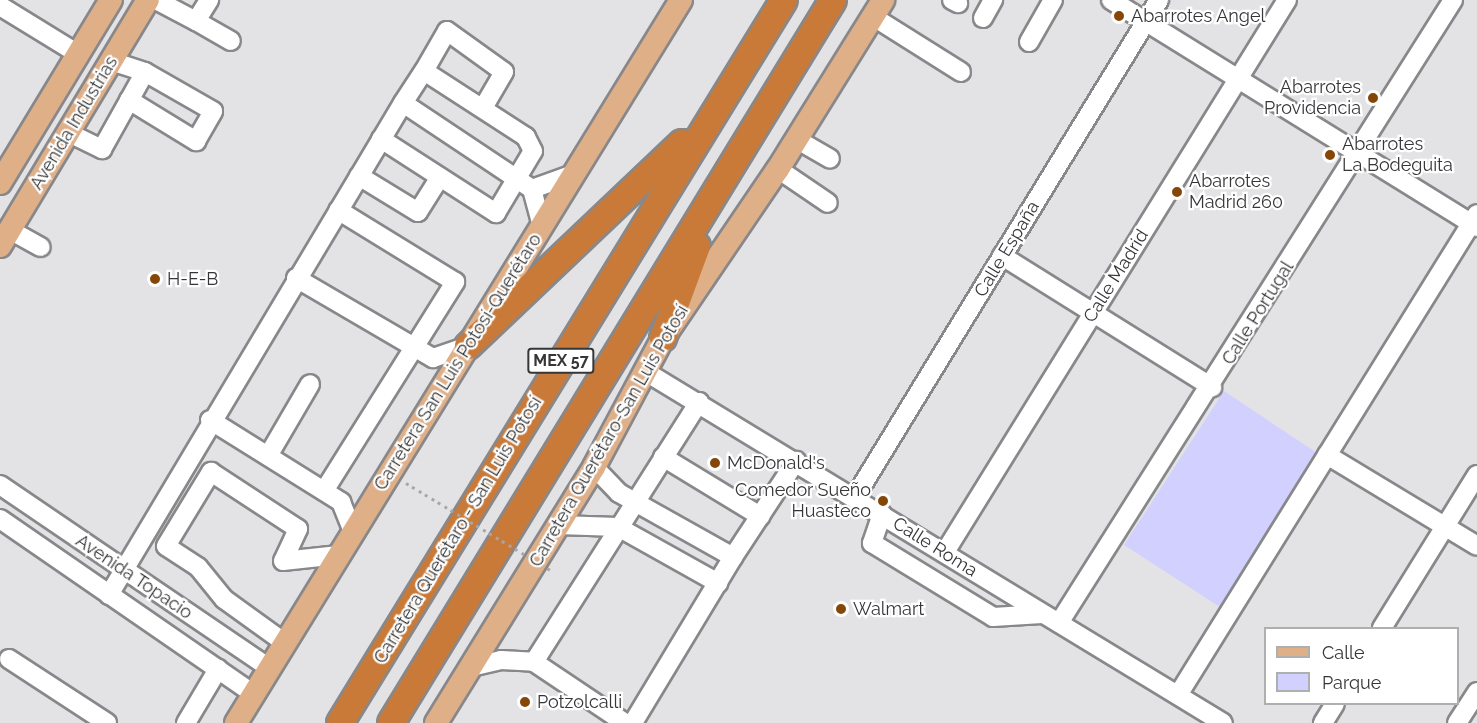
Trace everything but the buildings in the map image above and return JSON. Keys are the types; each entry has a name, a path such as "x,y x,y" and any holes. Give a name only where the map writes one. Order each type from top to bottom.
{"highway":[{"name":"Carretera Querétaro - San Luis Potosí","path":"340,723 707,120 784,0"},
{"name":"MEX 57","path":"391,723 833,0"},
{"path":"468,346 707,120"},
{"path":"663,338 718,191"}],"main road":[{"name":"Avenida Industrias","path":"0,183 111,0"},
{"name":"Avenida Industrias","path":"5,238 148,0"},
{"name":"Carretera San Luis Potosí-Querétaro","path":"236,723 681,0"},
{"name":"Carretera Querétaro-San Luis Potosí","path":"436,723 594,467 663,338 778,169 878,8"}],"street":[{"path":"156,0 231,41"},
{"path":"196,21 209,0"},
{"path":"983,18 993,0"},
{"path":"1029,42 1053,0"},
{"path":"1111,0 1358,153 1475,222 1178,695"},
{"name":"Calle España","path":"855,498 1159,0"},
{"name":"Calle Madrid","path":"945,552 1287,0"},
{"name":"Calle Portugal","path":"1059,623 1212,387 1452,0"},
{"path":"0,6 78,54"},
{"path":"878,8 961,72"},
{"path":"109,595 210,420 447,31 504,72 483,108"},
{"path":"111,61 145,72 213,111 196,141 129,100"},
{"path":"381,139 496,213 524,184 533,152 525,137 423,71"},
{"path":"69,133 102,149 145,72"},
{"path":"403,103 524,184 542,226"},
{"path":"796,140 830,159"},
{"path":"778,169 828,203"},
{"path":"524,184 574,174"},
{"path":"359,176 418,212 440,177"},
{"path":"324,491 455,282 338,210"},
{"path":"5,238 41,247"},
{"path":"1002,256 1212,387"},
{"path":"296,278 413,349 441,359 468,346"},
{"name":"Calle Roma","path":"646,372 699,402 1042,614 1178,695 1198,716 1223,723"},
{"path":"268,456 310,384"},
{"path":"534,662 633,501 699,402"},
{"path":"210,420 324,491 347,509 353,532"},
{"path":"1327,456 1477,546"},
{"path":"663,457 760,516"},
{"path":"633,723 733,557 796,461"},
{"path":"594,467 633,501 733,557"},
{"path":"285,643 224,599 198,567 166,546 211,472 298,529 283,561 339,555"},
{"path":"1383,627 1477,475"},
{"name":"Avenida Topacio","path":"0,485 269,668"},
{"path":"882,514 872,543 993,617 1042,614"},
{"name":"Avenida Topacio","path":"0,519 47,554 254,694"},
{"path":"558,525 618,527 718,583"},
{"path":"47,554 63,530"},
{"path":"9,659 107,723"},
{"path":"471,667 501,660 534,662 625,723"},
{"path":"186,723 218,669"},
{"path":"1458,723 1477,692"},
{"path":"1323,723 1334,705"}],"path":[{"path":"406,483 552,571"}],"green space":[{"path":"1224,391 1317,453 1223,609 1124,545"}],"place":[{"name":"Abarrotes Angel","path":"1119,16"},
{"name":"Abarrotes Providencia","path":"1373,98"},
{"name":"Abarrotes La Bodeguita","path":"1330,155"},
{"name":"Abarrotes Madrid 260","path":"1177,192"},
{"name":"H-E-B","path":"155,279"},
{"name":"McDonald's","path":"715,463"},
{"name":"Comedor Sueño Huasteco","path":"883,501"},
{"name":"Walmart","path":"841,609"},
{"name":"Potzolcalli","path":"525,702"}]}
